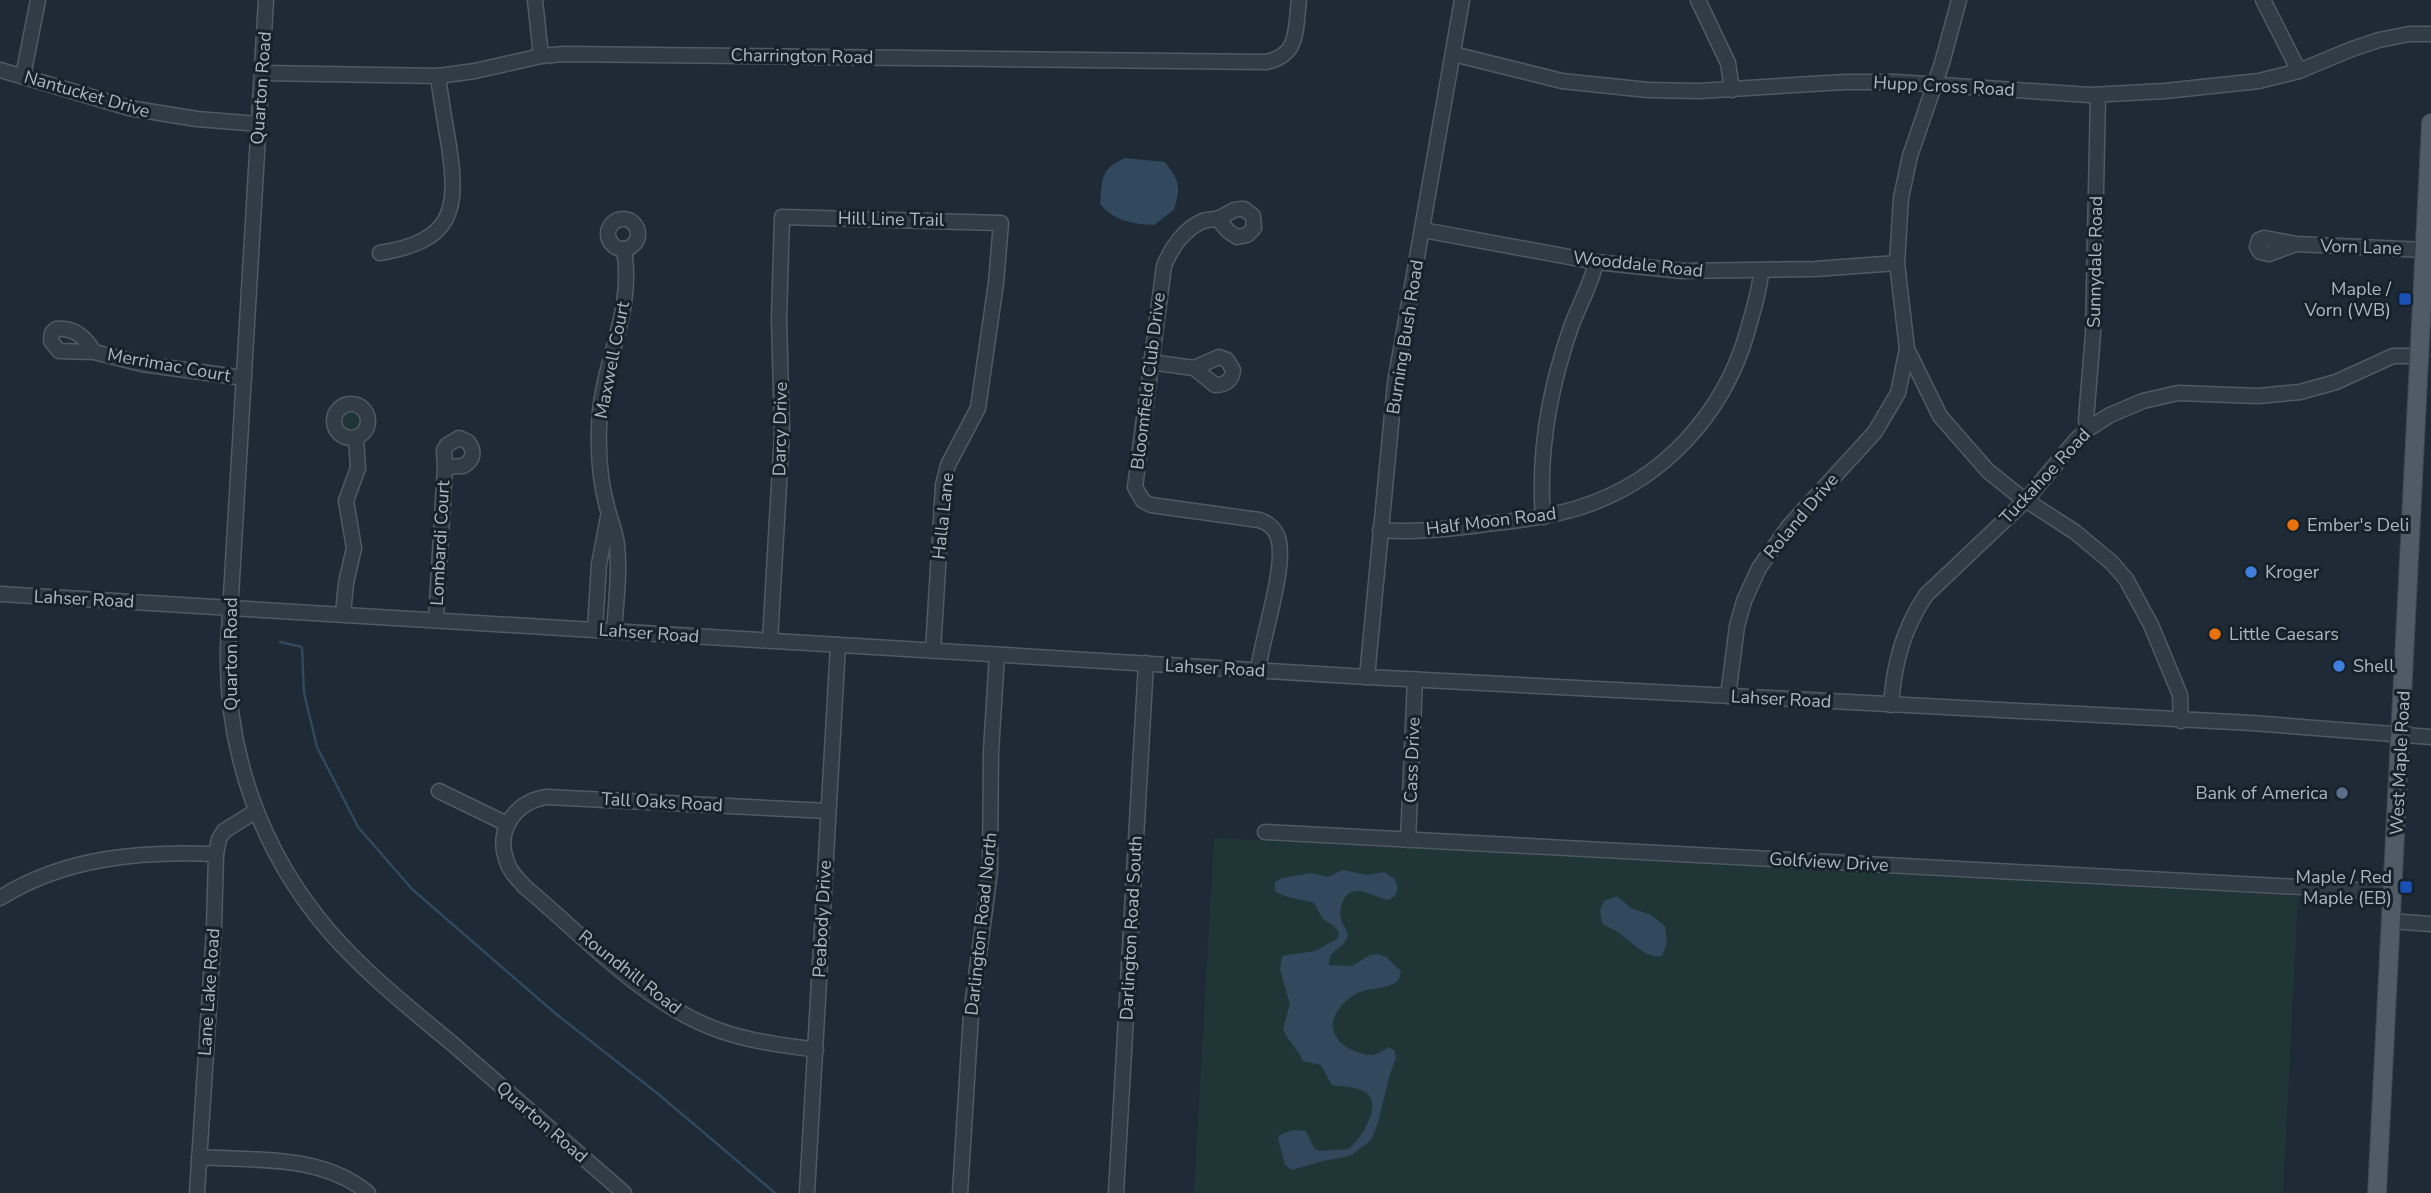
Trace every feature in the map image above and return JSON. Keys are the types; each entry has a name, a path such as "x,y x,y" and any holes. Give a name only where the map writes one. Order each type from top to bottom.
{"main road":[{"name":"West Maple Road","path":"2376,1193 2401,734 2424,414 2421,356 2431,123"}],"street":[{"path":"23,76 38,0"},
{"name":"Quarton Road","path":"266,0 230,608 230,708 237,750 256,811 279,860 301,895 343,947 624,1193"},
{"path":"536,0 541,56"},
{"name":"Charrington Road","path":"262,74 438,76 564,54 1266,62 1281,58 1289,51 1294,37 1299,0"},
{"name":"Burning Bush Road","path":"1367,677 1399,358 1462,0"},
{"path":"1698,0 1728,63 1732,90"},
{"path":"1959,0 1950,39 1909,156 1899,216 1897,263 1907,349 1940,416 1988,471 2075,532 2111,562 2126,579 2151,625 2180,695 2181,721"},
{"path":"2263,0 2299,71"},
{"name":"Hupp Cross Road","path":"1453,54 1562,81 1675,91 1844,82 1934,83 2098,95 2259,81 2299,71 2352,48 2379,40 2409,34 2431,34"},
{"name":"Nantucket Drive","path":"0,70 129,108 258,124"},
{"path":"380,253 407,249 426,239 438,229 452,207 453,169 438,76"},
{"name":"Sunnydale Road","path":"2088,429 2086,420 2093,334 2098,95"},
{"name":"Hill Line Trail","path":"782,217 1001,223"},
{"name":"Darcy Drive","path":"770,641 782,432 779,319 782,217"},
{"name":"Bloomfield Club Drive","path":"1219,219 1204,220 1185,232 1168,256 1161,278 1135,480 1138,495 1152,505 1259,520 1269,523 1278,535 1278,569 1258,670"},
{"name":"Halla Lane","path":"933,651 943,485 948,465 978,408 996,283 1001,223"},
{"name":"Wooddale Road","path":"1423,230 1596,262 1682,271 1761,271 1897,263"},
{"name":"Vorn Lane","path":"2296,244 2425,250"},
{"name":"Maxwell Court","path":"614,631 617,546 608,512 599,445 599,416 605,377 623,316 626,287 624,249"},
{"path":"1544,517 1543,460 1552,396 1571,328 1596,262"},
{"name":"Half Moon Road","path":"1380,530 1459,527 1544,517 1600,500 1627,487 1660,465 1692,435 1718,400 1735,370 1760,287 1761,271"},
{"name":"Roland Drive","path":"1728,696 1737,626 1744,601 1759,568 1789,526 1875,432 1898,393 1907,349"},
{"name":"Merrimac Court","path":"94,352 142,364 244,378"},
{"name":"Tuckahoe Road","path":"1891,705 1898,654 1914,612 1940,580 2026,500 2088,429 2132,405 2168,395 2191,392 2258,396 2292,393 2336,382 2393,356 2421,356"},
{"path":"1150,362 1194,368"},
{"path":"1898,393 1926,391"},
{"path":"343,614 346,583 354,548 346,501 358,468 356,438"},
{"name":"Lombardi Court","path":"436,620 445,467"},
{"name":"Maxwell Court","path":"595,629 599,564 608,512"},
{"name":"Lahser Road","path":"0,594 1367,677 2252,723 2431,737"},
{"name":"Peabody Drive","path":"807,1193 838,645"},
{"name":"Darlington Road North","path":"960,1193 971,1014 991,863 991,751 997,655"},
{"name":"Darlington Road South","path":"1116,1193 1146,663"},
{"name":"Cass Drive","path":"1408,840 1415,679"},
{"path":"439,791 507,824"},
{"name":"Tall Oaks Road","path":"507,824 520,807 528,802 558,796 828,811"},
{"name":"Lane Lake Road","path":"197,1193 214,929 216,854 224,831 256,811"},
{"name":"Roundhill Road","path":"507,824 503,846 512,873 641,986 685,1016 720,1031 816,1050"},
{"name":"Golfview Drive","path":"1265,832 2393,892"},
{"path":"0,898 33,881 78,864 156,853 216,854"},
{"path":"2391,921 2431,924"},
{"path":"199,1157 314,1166 341,1174 368,1193"}],"green space":[{"path":"350,410 358,413 361,421 358,429 350,432 342,429 339,421 342,413"},
{"path":"1214,838 2298,896 2283,1193 1194,1193"}],"water":[{"path":"1125,158 1165,162 1174,174 1178,195 1174,210 1154,225 1124,220 1105,210 1100,204 1102,181 1106,171"},
{"path":"1343,870 1367,875 1384,872 1395,879 1398,889 1395,896 1388,900 1357,891 1347,895 1340,914 1347,938 1331,955 1329,965 1352,966 1370,955 1378,954 1386,957 1401,971 1397,982 1361,992 1346,1001 1334,1017 1334,1032 1339,1041 1350,1049 1371,1055 1389,1047 1395,1051 1396,1058 1371,1140 1350,1156 1292,1170 1285,1165 1278,1138 1280,1135 1293,1130 1306,1131 1314,1148 1319,1151 1348,1149 1364,1130 1371,1112 1370,1097 1365,1092 1332,1085 1321,1065 1303,1061 1283,1029 1290,1004 1280,969 1282,956 1315,951 1337,939 1339,933 1323,919 1314,903 1275,891 1275,882 1282,878 1311,873 1328,877"},
{"path":"1617,896 1631,908 1651,915 1665,926 1667,943 1662,956 1646,953 1602,923 1600,910 1604,901"}],"waterway":[{"path":"280,642 302,647 304,693 317,747 358,827 412,889 556,1014 657,1093 775,1193"}],"place":[{"name":"Maple / Vorn (WB)","path":"2405,299"},
{"name":"Ember's Deli","path":"2293,525"},
{"name":"Kroger","path":"2251,572"},
{"name":"Little Caesars","path":"2215,634"},
{"name":"Shell","path":"2339,666"},
{"name":"Bank of America","path":"2342,793"},
{"name":"Maple / Red Maple (EB)","path":"2406,887"}]}
